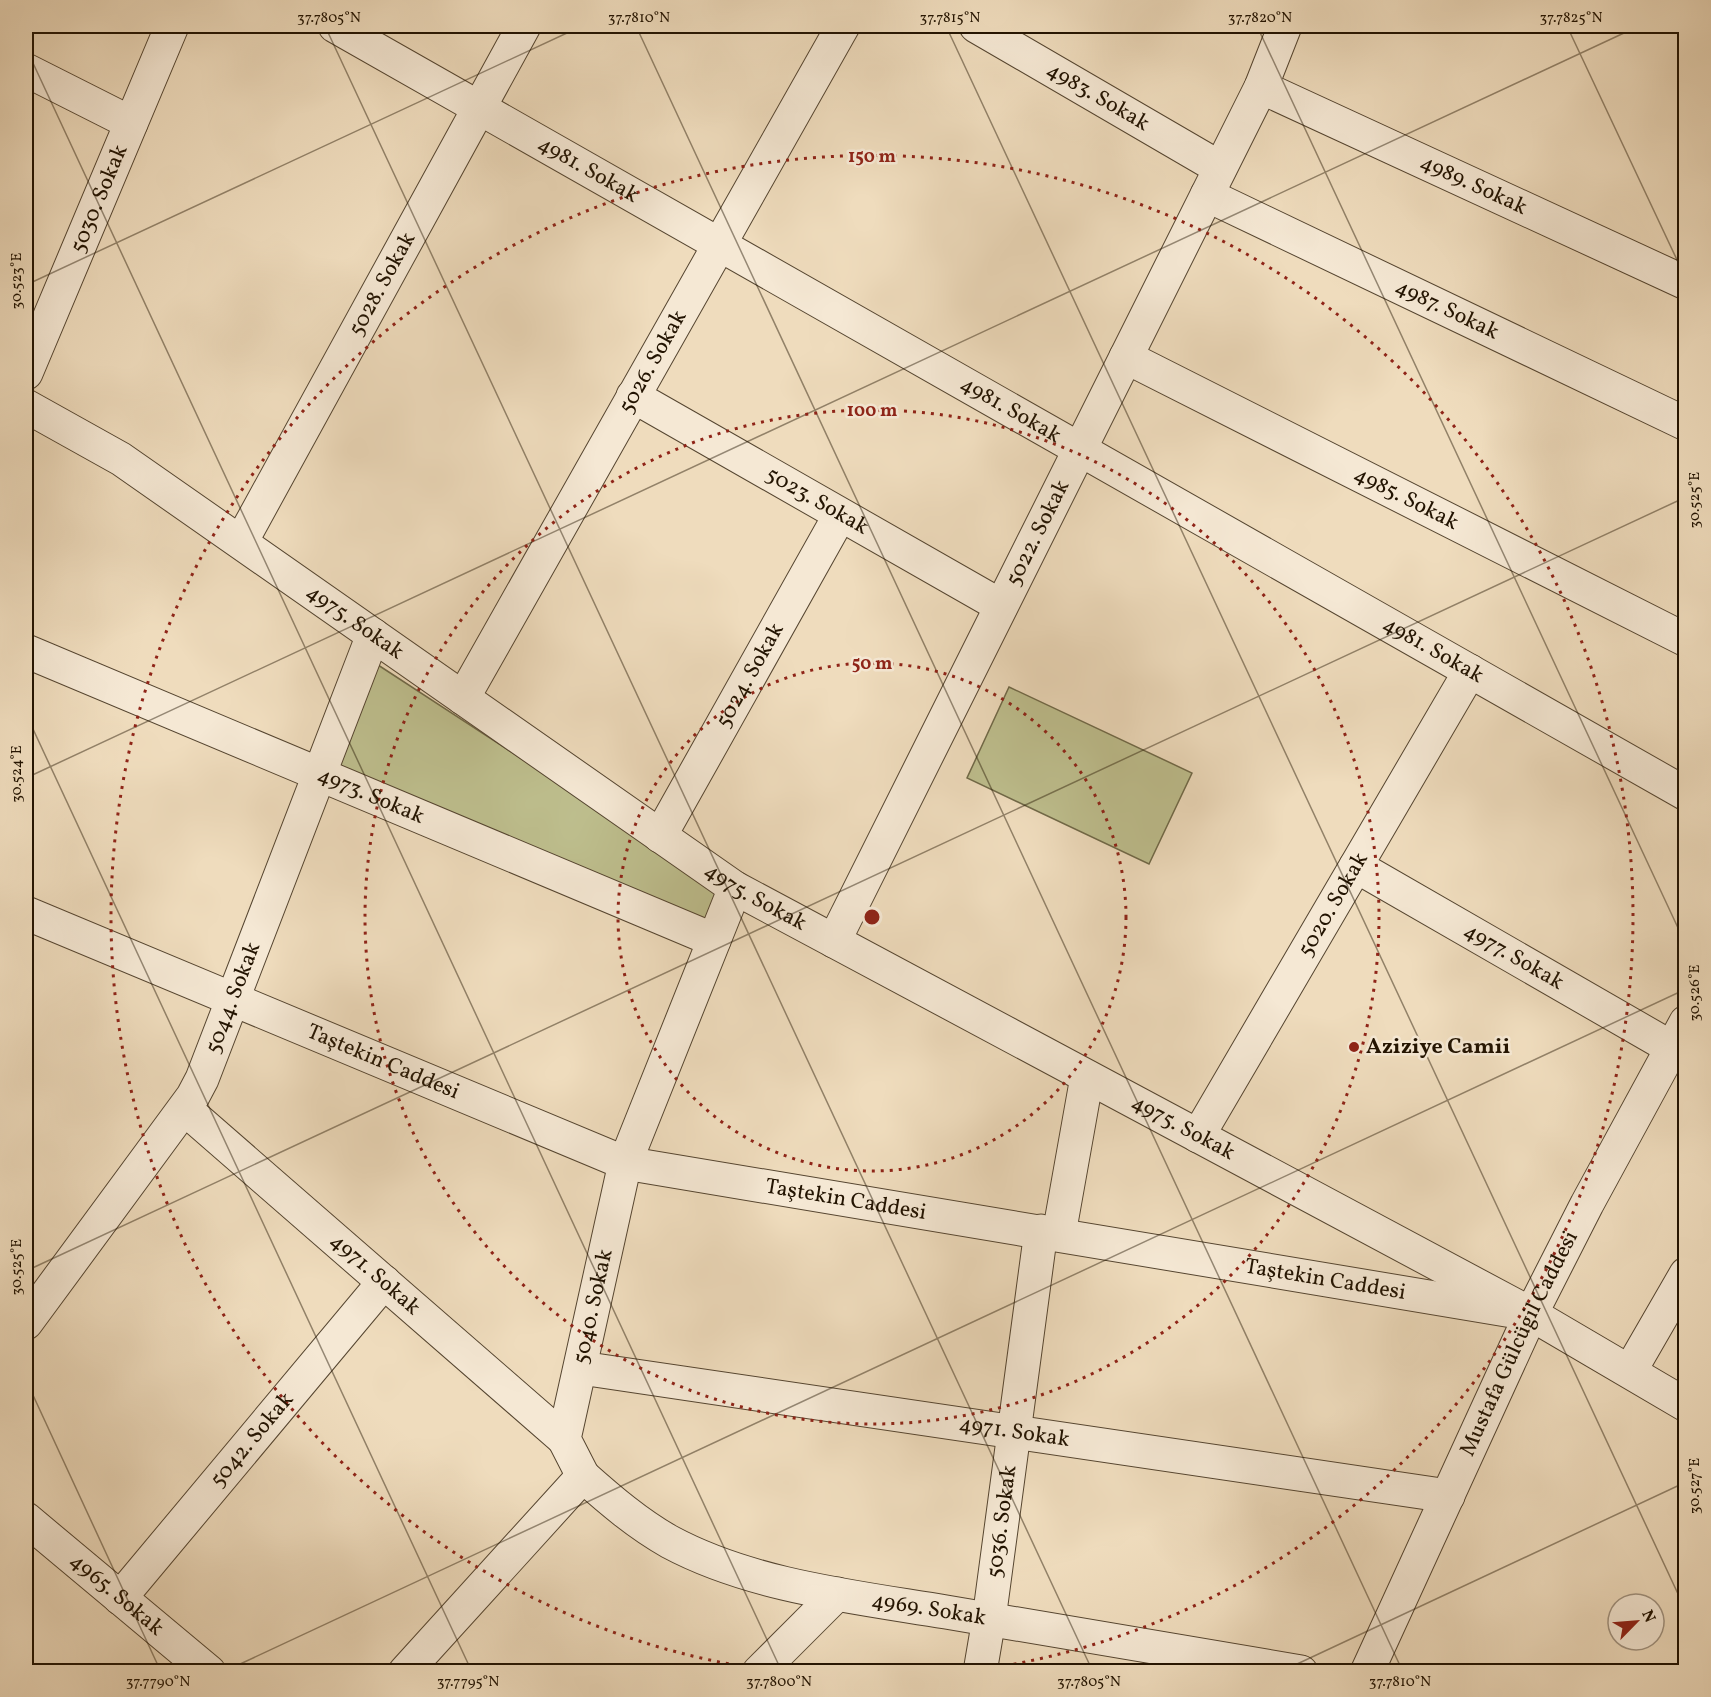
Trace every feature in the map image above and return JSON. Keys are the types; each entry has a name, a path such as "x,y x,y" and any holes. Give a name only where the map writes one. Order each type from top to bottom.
{"street":[{"name":"5030. Sokak","path":"26,373 172,26"},
{"name":"4981. Sokak","path":"335,26 1686,794"},
{"name":"5028. Sokak","path":"241,542 524,26"},
{"name":"5026. Sokak","path":"463,698 843,26"},
{"name":"4983. Sokak","path":"976,26 1213,181"},
{"name":"5022. Sokak","path":"834,941 1261,87 1285,26"},
{"path":"26,70 131,123"},
{"name":"4989. Sokak","path":"1261,87 1686,284"},
{"name":"4987. Sokak","path":"1213,181 1686,424"},
{"name":"4985. Sokak","path":"1126,357 1686,640"},
{"name":"5023. Sokak","path":"633,396 1001,606"},
{"name":"4975. Sokak","path":"26,406 121,459 735,888 1532,1314"},
{"name":"5024. Sokak","path":"660,836 840,515"},
{"name":"5044. Sokak","path":"26,1323 185,1109 202,1079 373,635"},
{"name":"4973. Sokak","path":"26,651 714,940"},
{"name":"5020. Sokak","path":"1198,1136 1470,672"},
{"name":"4977. Sokak","path":"1356,866 1679,1035"},
{"name":"5040. Sokak","path":"564,1439 625,1163 735,888"},
{"name":"Taştekin Caddesi","path":"26,912 625,1163 1532,1314 1686,1405"},
{"name":"Mustafa Gülcügil Caddesi","path":"1367,1671 1532,1314 1587,1204 1679,1035"},
{"name":"5036. Sokak","path":"980,1671 1014,1432 1050,1233 1088,1077"},
{"name":"4971. Sokak","path":"185,1109 564,1439"},
{"path":"1630,1371 1686,1274"},
{"name":"5042. Sokak","path":"120,1598 384,1282"},
{"name":"4971. Sokak","path":"580,1368 1448,1496"},
{"path":"405,1671 583,1476 564,1439"},
{"name":"4969. Sokak","path":"583,1476 645,1527 670,1542 713,1561 758,1576 837,1594 1301,1671"},
{"name":"4965. Sokak","path":"26,1519 208,1671"},
{"path":"759,1671 837,1594"}],"green space":[{"path":"375,663 727,893 710,926 335,770"},
{"path":"1009,687 1192,773 1149,864 967,778"}],"place":[{"name":"Aziziye Camii","path":"1354,1047"}]}
